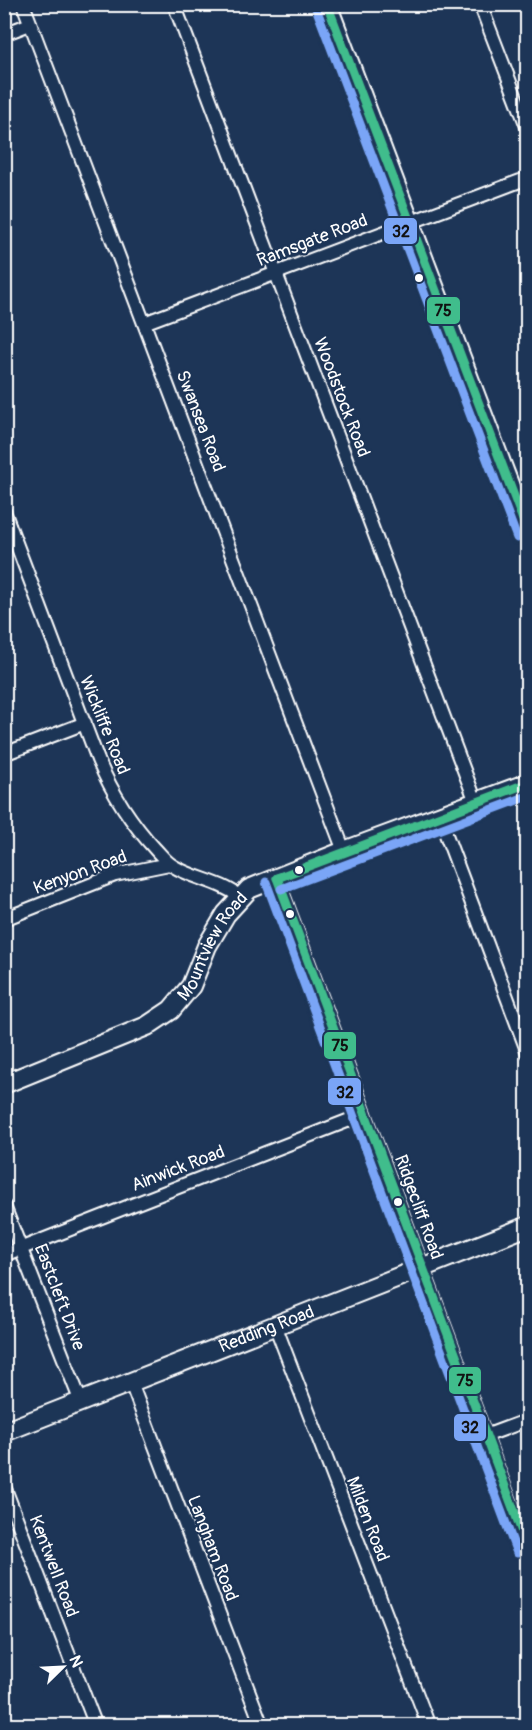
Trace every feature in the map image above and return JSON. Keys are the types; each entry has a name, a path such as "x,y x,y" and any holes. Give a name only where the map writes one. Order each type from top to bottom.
{"street":[{"name":"Swansea Road","path":"23,4 344,851"},
{"name":"Woodstock Road","path":"174,4 476,802"},
{"path":"327,4 528,534"},
{"path":"480,4 528,129"},
{"path":"4,34 30,24"},
{"name":"Ramsgate Road","path":"144,323 528,178"},
{"name":"Wickliffe Road","path":"4,511 107,781 117,798 149,842 170,864 187,874 223,886 240,897"},
{"path":"4,754 85,723"},
{"name":"Mountview Road","path":"4,1084 147,1026 171,1010 191,986 215,931 240,897 249,889 528,783"},
{"path":"439,816 528,1053"},
{"name":"Kenyon Road","path":"4,919 115,875 170,864"},
{"name":"Ridgecliff Road","path":"277,878 528,1549"},
{"name":"Ainwick Road","path":"4,1255 365,1114"},
{"name":"Eastcleft Drive","path":"4,1206 81,1402"},
{"name":"Redding Road","path":"4,1432 528,1226"},
{"name":"Milden Road","path":"275,1325 429,1725"},
{"name":"Langham Road","path":"131,1383 262,1725"},
{"path":"485,1436 528,1420"},
{"name":"Kentwell Road","path":"4,1486 96,1725"}],"transit line":[{"name":"75","path":"327,4 528,533"},
{"name":"32","path":"316,8 517,538"},
{"name":"75","path":"277,878 528,783"},
{"name":"32","path":"281,889 528,796"},
{"name":"75","path":"277,878 528,1548"},
{"name":"32","path":"266,882 517,1553"}]}
